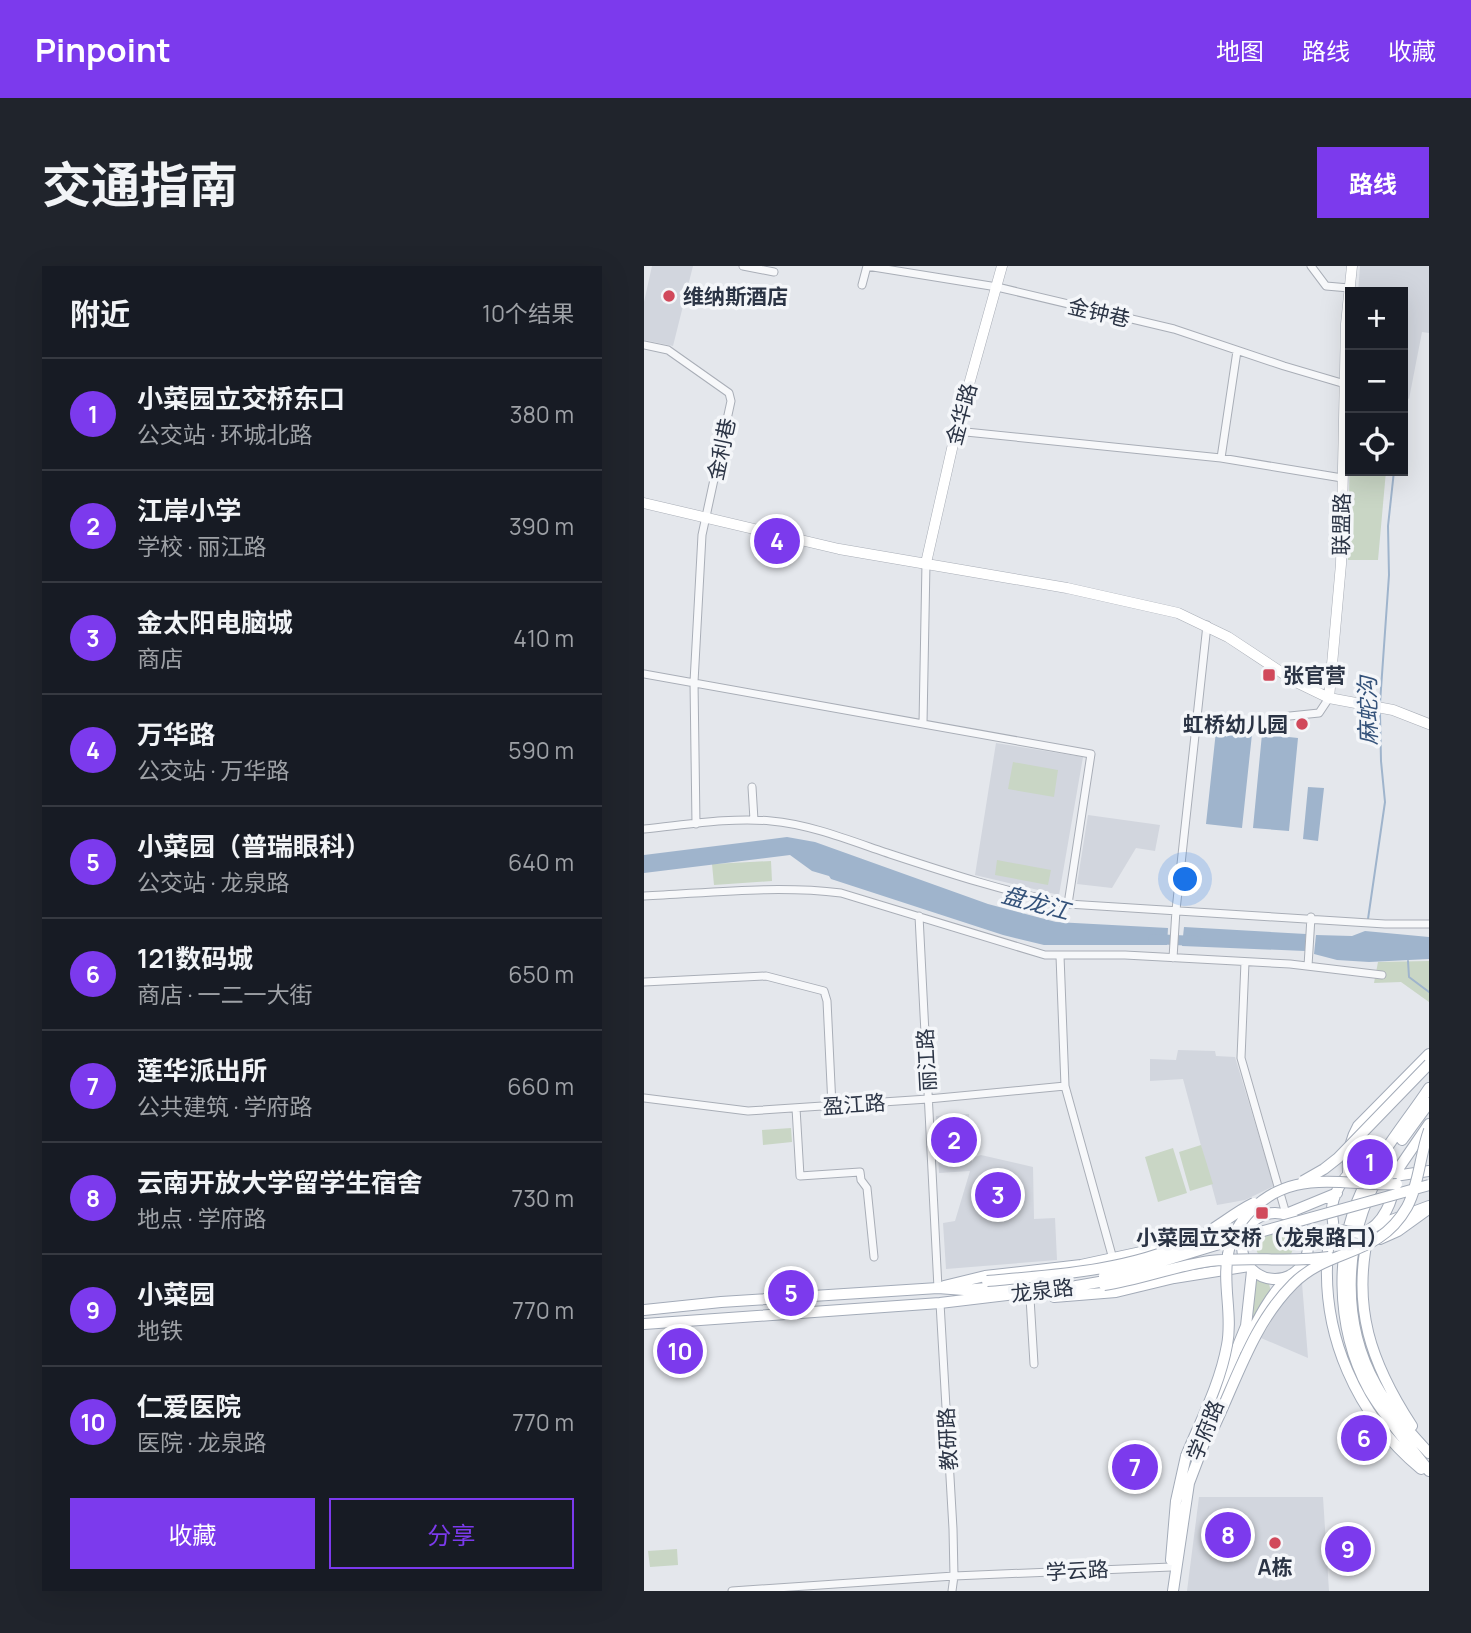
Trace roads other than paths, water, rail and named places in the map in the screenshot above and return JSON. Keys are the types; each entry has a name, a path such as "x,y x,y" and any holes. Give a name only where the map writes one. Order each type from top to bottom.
{"main road":[{"path":"1353,1170 1348,1151 1358,1126 1429,1054"},
{"path":"938,1288 1084,1271 1177,1248 1202,1236 1231,1216 1324,1169 1338,1158 1429,1064"},
{"path":"1429,1088 1367,1180 1357,1200 1365,1325 1370,1346 1389,1386 1429,1453"},
{"path":"1429,1103 1382,1169 1363,1211 1351,1267 1354,1322 1362,1354 1374,1383 1389,1407 1429,1453"},
{"path":"1429,1124 1390,1177 1393,1191 1385,1213 1360,1234 1342,1273 1343,1303 1357,1363 1392,1425 1429,1474"},
{"path":"1380,1239 1408,1205 1429,1130"},
{"path":"1429,1171 1390,1177 1368,1168 1353,1170 1332,1203 1334,1229 1328,1245 1327,1273 1331,1316 1347,1371 1363,1403 1377,1424 1408,1458 1429,1474"},
{"path":"1296,1185 1336,1181 1381,1185 1429,1178"},
{"name":"龙泉路","path":"644,1310 721,1302 938,1288 964,1290 1104,1281 1249,1235 1429,1185"},
{"name":"龙泉路","path":"644,1324 940,1303 1065,1288 1104,1281 1429,1191"},
{"path":"1286,1214 1337,1193"},
{"path":"1171,1567 1176,1501 1186,1456 1223,1366 1228,1342 1228,1254 1241,1222 1251,1209 1269,1196"},
{"path":"1009,1294 1030,1298 1116,1292 1187,1275 1251,1269 1272,1279 1291,1275 1304,1262 1313,1241 1334,1229 1360,1234 1429,1207"},
{"path":"1104,1281 1129,1282 1208,1261 1292,1261 1339,1255 1398,1231 1429,1207"},
{"path":"1251,1269 1242,1248 1247,1229 1254,1220 1264,1214 1286,1214 1303,1228 1313,1241"},
{"path":"938,1288 985,1276 1062,1268 1113,1259 1247,1229"},
{"path":"1313,1241 1326,1240 1328,1245"},
{"name":"学府路","path":"1189,1483 1256,1333 1294,1283 1314,1268 1339,1255"},
{"name":"学府路","path":"1170,1591 1171,1567 1190,1469 1246,1326 1251,1269"},
{"name":"学府路","path":"1170,1591 1189,1483 1202,1445 1254,1326 1283,1281 1291,1275"}],"street":[{"path":"743,266 774,272"},
{"name":"金钟巷","path":"862,285 867,266 997,287 1174,329 1345,383"},
{"name":"金华路","path":"926,563 956,431 1002,266"},
{"path":"1311,266 1326,286 1345,288"},
{"name":"联盟路","path":"1349,287 1352,266"},
{"name":"金利巷","path":"644,345 668,350 729,393 731,401 728,420 705,519"},
{"path":"1221,458 1237,351"},
{"name":"联盟路","path":"1329,698 1340,564 1345,383"},
{"path":"956,431 1221,458 1342,478"},
{"path":"644,503 839,549 1110,597 1178,613 1207,625 1296,682 1329,698 1389,709 1429,724"},
{"path":"696,824 694,682 705,519"},
{"path":"923,723 926,563"},
{"path":"1173,958 1207,625"},
{"path":"644,674 1091,754 1068,904"},
{"path":"1270,718 1319,713 1329,698"},
{"path":"752,787 754,820"},
{"path":"644,830 754,820 790,824 977,883 1068,904 1429,924"},
{"path":"644,896 769,889 813,890 841,893 1010,946 1060,956 1125,955 1245,962 1382,975"},
{"name":"丽江路","path":"919,916 938,1288"},
{"path":"1308,966 1311,917"},
{"path":"1060,956 1065,1086 1113,1259"},
{"path":"1245,962 1241,1058 1286,1214"},
{"path":"644,982 766,976 824,991 827,1002 832,1106"},
{"name":"盈江路","path":"644,1098 732,1110 832,1106 1065,1086"},
{"path":"796,1108 800,1175 859,1172 867,1188 874,1257"},
{"path":"1030,1298 1034,1364"},
{"name":"教研路","path":"940,1303 954,1576 951,1591"},
{"name":"学云路","path":"732,1591 832,1588 954,1576 1171,1567"}],"water":[{"path":"1216,731 1252,734 1242,828 1206,824"},
{"path":"1262,734 1298,738 1289,831 1253,828"},
{"path":"1308,787 1324,788 1318,841 1303,839"},
{"path":"787,837 815,842 988,904 1056,922 1168,928 1167,945 1044,945 1003,935 831,879 812,871 790,855 644,873 644,855"},
{"path":"1184,927 1306,934 1305,951 1182,946"},
{"path":"1365,931 1429,937 1429,959 1369,962 1337,960 1314,954 1316,935 1352,936"}],"waterway":[{"name":"麻蛇沟","path":"1380,703 1389,575 1388,526 1393,476"},
{"name":"麻蛇沟","path":"1368,919 1385,802 1380,713"},
{"name":"盘龙江","path":"1153,939 1196,941"},
{"path":"1408,961 1409,977 1429,992"}],"place":[{"name":"维纳斯酒店","path":"669,296"},
{"name":"万华路","path":"777,541"},
{"name":"张官营","path":"1269,675"},
{"name":"虹桥幼儿园","path":"1302,724"},
{"name":"江岸小学","path":"954,1140"},
{"name":"小菜园立交桥东口","path":"1370,1162"},
{"name":"金太阳电脑城","path":"998,1195"},
{"name":"小菜园立交桥（龙泉路口）","path":"1262,1213"},
{"name":"小菜园（普瑞眼科）","path":"791,1293"},
{"name":"仁爱医院","path":"680,1351"},
{"name":"121数码城","path":"1364,1438"},
{"name":"莲华派出所","path":"1135,1467"},
{"name":"云南开放大学留学生宿舍","path":"1228,1535"},
{"name":"A栋","path":"1275,1543"},
{"name":"小菜园","path":"1348,1549"}]}
